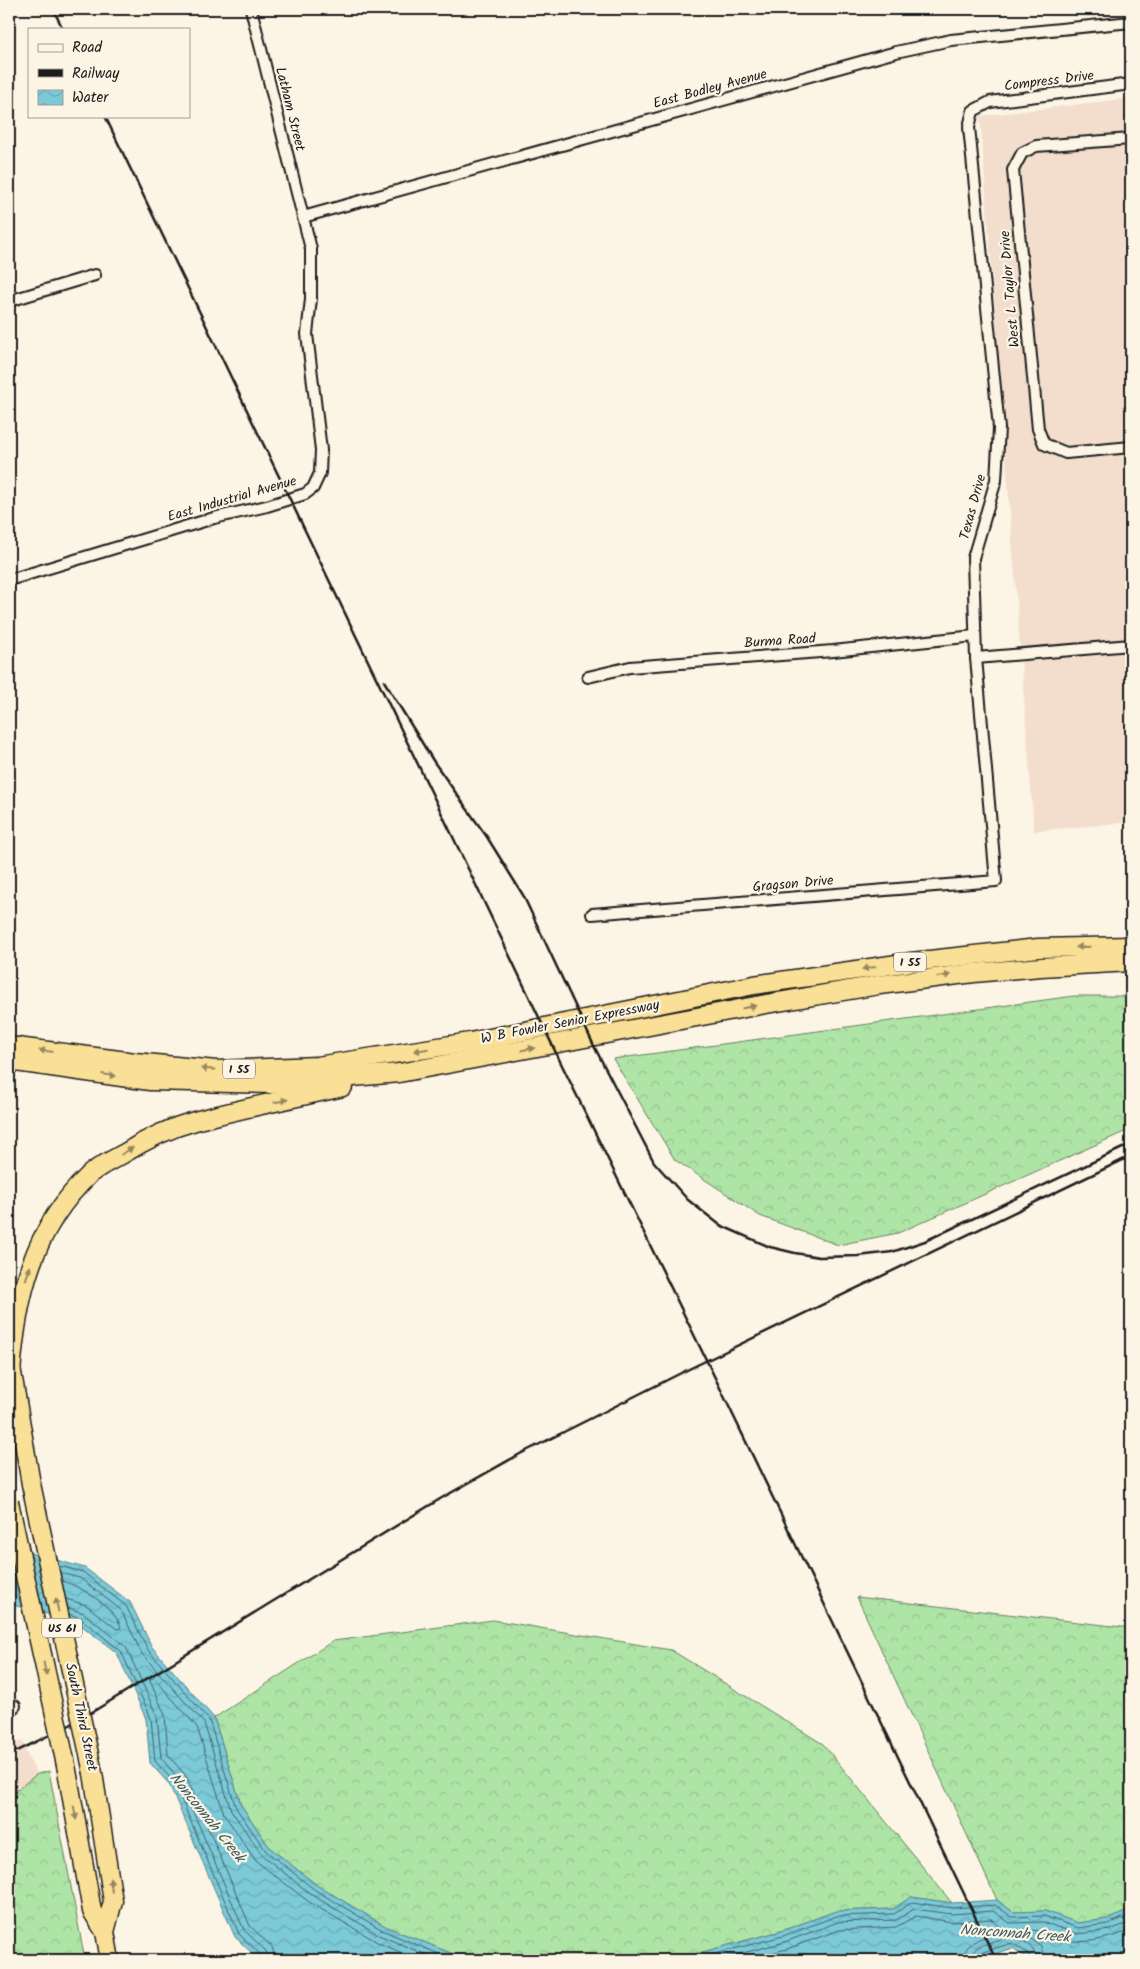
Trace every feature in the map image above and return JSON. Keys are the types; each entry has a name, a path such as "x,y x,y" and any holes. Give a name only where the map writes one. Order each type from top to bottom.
{"highway":[{"name":"W B Fowler Senior Expressway","path":"9,1046 216,1070 317,1066 470,1042 754,985 910,962 1038,948 1131,946"},
{"name":"W B Fowler Senior Expressway","path":"9,1061 150,1081 272,1084 399,1074 766,1004 879,985 994,971 1131,962"},
{"path":"11,1373 14,1329 23,1288 35,1252 63,1205 91,1173 144,1141 194,1121 399,1074"},
{"name":"South Third Street","path":"9,1354 31,1484 93,1773 113,1901 105,1932"},
{"name":"South Third Street","path":"9,1502 66,1765 92,1911 105,1932 110,1960"}],"street":[{"name":"Latham Street","path":"251,9 302,217"},
{"name":"East Bodley Avenue","path":"302,217 902,50 950,40 1131,22"},
{"name":"Compress Drive","path":"973,111 990,102 1131,84"},
{"name":"Texas Drive","path":"973,111 969,127 999,428 996,480 973,558 976,658 996,881"},
{"name":"West L Taylor Drive","path":"1131,139 1036,146 1022,153 1013,170 1038,429 1044,444 1066,453 1131,447"},
{"name":"East Industrial Avenue","path":"9,580 214,518 267,506 305,494 314,488 320,474 321,450 307,334 311,299 311,249 302,217"},
{"path":"9,301 95,275"},
{"name":"Burma Road","path":"588,677 630,667 833,651 976,636"},
{"path":"976,658 1131,645"},
{"name":"Gragson Drive","path":"592,914 996,881"}],"shaded area":[{"path":"1131,98 1131,822 1034,831 980,116"},
{"path":"23,1740 27,1755 37,1774 9,1796 9,1747"}],"green space":[{"path":"1074,996 1131,996 1131,1129 898,1233 838,1245 760,1216 675,1160 613,1059"},
{"path":"857,1597 1131,1628 1131,1910 1108,1919 1078,1923 1045,1911 1013,1912 997,1900"},
{"path":"493,1620 671,1650 823,1744 952,1903 911,1897 893,1909 836,1911 781,1931 673,1960 492,1960 453,1954 387,1927 318,1886 270,1848 241,1805 214,1718 333,1641"},
{"path":"49,1771 85,1960 9,1960 9,1796 37,1774"}],"water":[{"name":"Nonconnah Creek","path":"9,1547 85,1568 130,1602 152,1647 214,1718 241,1805 270,1848 318,1886 387,1927 453,1954 492,1960 259,1960 235,1937 169,1784 150,1763 146,1719 117,1653 77,1622 9,1604"},
{"name":"Nonconnah Creek","path":"911,1897 952,1903 997,1900 1013,1912 1045,1911 1078,1923 1108,1919 1131,1910 1131,1960 1029,1960 1013,1948 976,1960 673,1960 781,1931 836,1911 893,1909"}],"railway":[{"path":"53,9 62,28"},
{"path":"106,118 557,1055 996,1960"},
{"path":"384,681 434,762 487,837 523,895 595,1048 654,1162 688,1200 720,1225 770,1247 819,1257 858,1256 892,1252 925,1241 1131,1144"},
{"path":"9,1755 76,1722 440,1499 520,1454 691,1368 1131,1156"}]}
